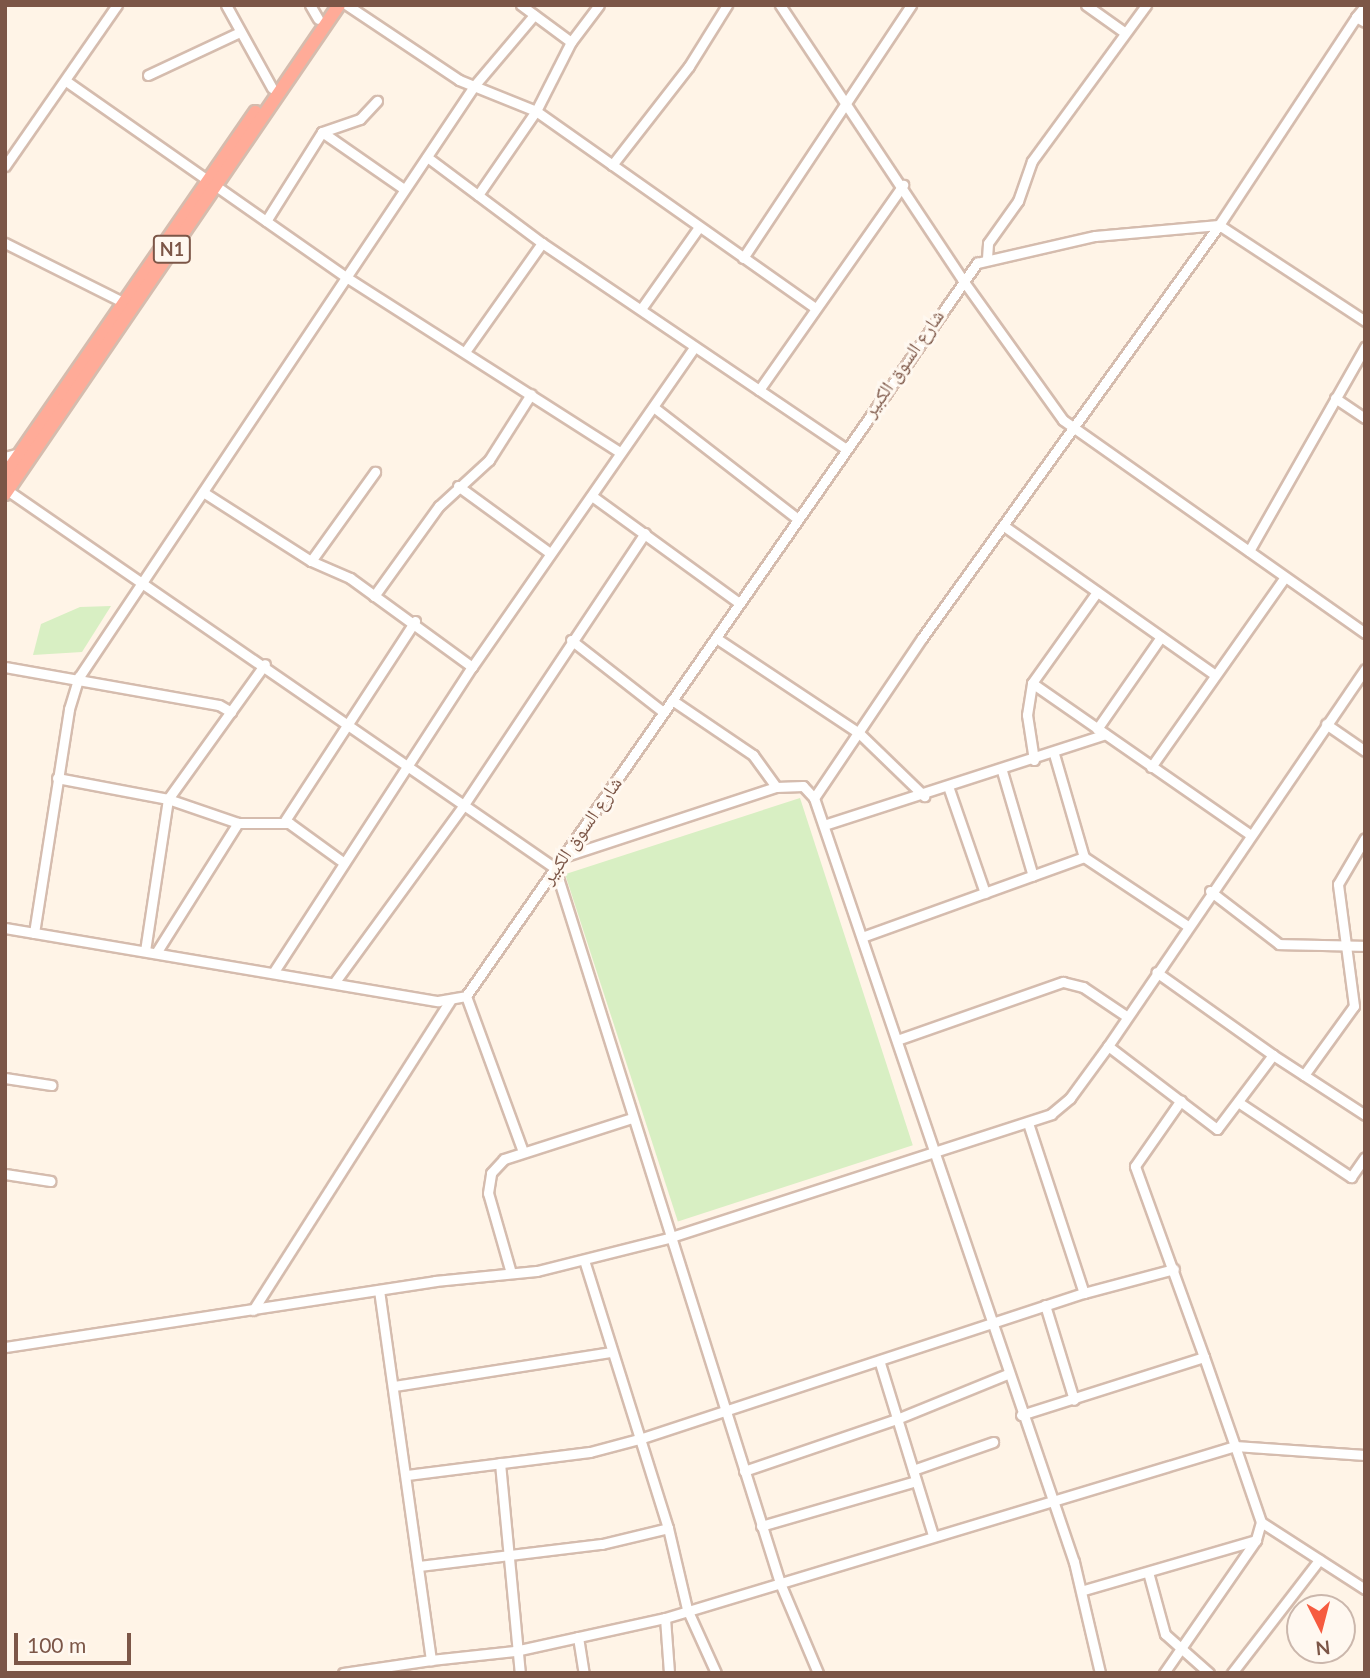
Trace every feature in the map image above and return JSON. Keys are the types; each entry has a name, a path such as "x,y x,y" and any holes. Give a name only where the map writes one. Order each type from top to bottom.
{"highway":[{"name":"N1","path":"212,184 272,88 329,5"},
{"name":"N1","path":"5,475 339,5"},
{"name":"N1","path":"6,492 126,304"}],"street":[{"path":"226,5 272,88"},
{"path":"310,5 318,19"},
{"path":"346,5 474,86 536,111 815,308"},
{"path":"521,5 571,42"},
{"path":"478,195 536,111 571,42 599,5"},
{"path":"612,165 689,66 727,5"},
{"path":"780,5 847,100 962,279 1075,432 1365,633"},
{"path":"743,258 911,5"},
{"path":"1086,5 1124,32"},
{"path":"1146,5 1032,162 1018,201 988,243 987,258 1108,234 1219,225 1365,321"},
{"path":"5,166 66,81 112,6"},
{"path":"814,798 1004,526 1075,432 1361,20 1365,6"},
{"path":"34,933 57,778 79,677 349,279 404,189 474,86 534,15"},
{"path":"148,75 240,32"},
{"path":"66,81 349,279 467,349 620,452"},
{"path":"266,221 322,132 360,118 377,101"},
{"path":"322,132 404,189"},
{"path":"427,157 542,243 845,448"},
{"path":"759,390 903,185"},
{"path":"641,309 699,227"},
{"path":"5,243 126,304"},
{"path":"467,349 542,243"},
{"name":"شارع السوق الكبير","path":"466,996 962,279 987,258"},
{"path":"273,973 407,771 472,667 620,452 656,409 694,347"},
{"path":"1249,551 1365,347"},
{"path":"374,596 415,536 458,486 489,460 531,394"},
{"path":"1335,398 1365,418"},
{"path":"656,409 795,517"},
{"path":"5,457 20,453"},
{"path":"311,561 375,472"},
{"path":"458,486 550,553"},
{"path":"6,492 265,664 407,771 555,868 668,1238 727,1413 761,1526 780,1583 818,1673"},
{"path":"203,492 311,561 415,621 472,667"},
{"path":"592,496 738,602"},
{"path":"1004,526 1215,675"},
{"path":"334,983 463,806 571,640 645,533"},
{"path":"1151,767 1285,577"},
{"path":"1034,760 1027,715 1032,683 1097,592"},
{"path":"284,822 350,726 415,621"},
{"path":"824,825 949,789 1054,754 1101,732 1161,637"},
{"path":"716,638 859,733 924,796"},
{"path":"571,640 663,712"},
{"path":"145,951 168,799 265,664"},
{"path":"5,667 79,677 219,705 231,712"},
{"path":"5,1347 583,1261 668,1238 936,1153 1028,1123 1061,1108 1108,1046 1210,891 1365,669"},
{"path":"1032,683 1250,834"},
{"path":"672,700 753,755 776,787"},
{"path":"1326,724 1365,751"},
{"path":"1054,754 1084,857 1188,926"},
{"path":"1002,771 1033,876"},
{"path":"57,778 168,799 238,823 284,822 344,863"},
{"path":"562,858 776,787 803,786 814,798 936,1153 1020,1415 1053,1498 1084,1590 1100,1673"},
{"path":"949,789 985,893"},
{"path":"156,953 238,823"},
{"path":"1304,1075 1351,1013 1338,884 1365,838"},
{"path":"862,937 1084,857"},
{"path":"1210,891 1272,942 1346,949 1365,946"},
{"path":"5,928 450,1001 466,996 523,1152"},
{"path":"1156,972 1273,1055 1365,1115"},
{"path":"897,1040 1063,982 1083,987 1126,1016"},
{"path":"253,1310 450,1001"},
{"path":"1108,1046 1217,1129 1273,1055"},
{"path":"5,1078 51,1085"},
{"path":"1164,1673 1182,1652 1256,1540 1261,1522 1174,1269 1135,1166 1181,1100"},
{"path":"1238,1102 1351,1177 1365,1157"},
{"path":"510,1273 486,1184 504,1159 632,1118"},
{"path":"1028,1123 1084,1293"},
{"path":"5,1174 50,1181"},
{"path":"583,1261 668,1528 687,1609 716,1673"},
{"path":"407,1475 500,1463 639,1439 880,1363 1045,1305 1174,1269"},
{"path":"379,1290 431,1660"},
{"path":"1045,1305 1074,1400"},
{"path":"394,1386 610,1352"},
{"path":"1020,1415 1204,1357"},
{"path":"880,1363 933,1535"},
{"path":"744,1471 897,1419 1007,1374"},
{"path":"913,1470 993,1442"},
{"path":"343,1673 515,1651 665,1618 1053,1498 1235,1446 1365,1455"},
{"path":"500,1463 515,1651 520,1673"},
{"path":"761,1526 916,1481"},
{"path":"1261,1522 1365,1589"},
{"path":"418,1566 506,1553 602,1544 668,1528"},
{"path":"1084,1590 1256,1540"},
{"path":"1232,1673 1320,1560"},
{"path":"1148,1572 1165,1634 1182,1652 1209,1673"},
{"path":"665,1618 669,1673"},
{"path":"578,1637 584,1673"}],"green space":[{"path":"111,606 82,652 33,655 41,624 80,607"},
{"path":"800,798 913,1145 678,1221 565,874"}]}
